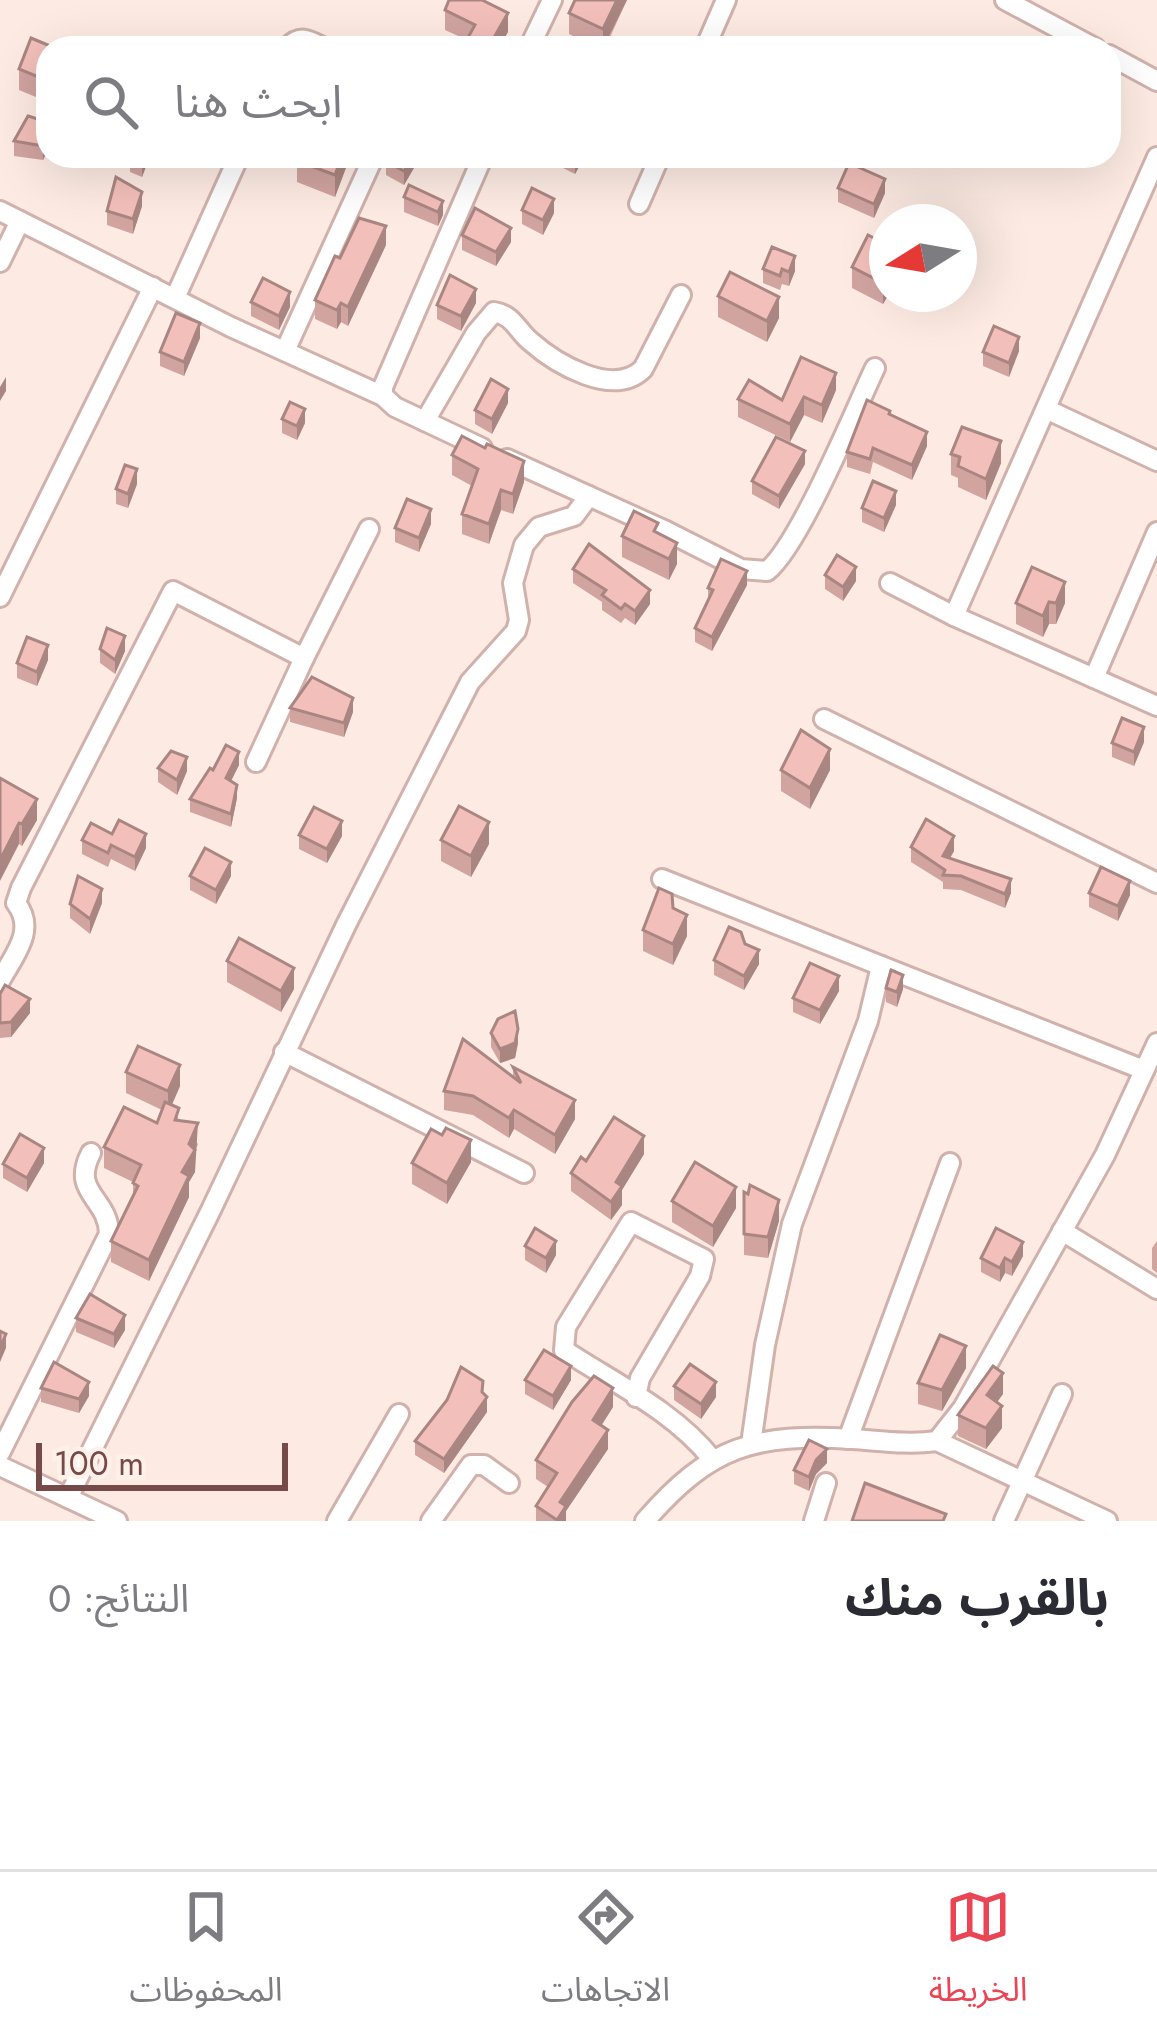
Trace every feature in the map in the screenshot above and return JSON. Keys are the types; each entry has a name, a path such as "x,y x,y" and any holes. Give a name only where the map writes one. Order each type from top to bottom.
{"street":[{"path":"536,36 552,0"},
{"path":"711,36 726,0"},
{"path":"1005,0 1072,36"},
{"path":"1121,62 1157,81"},
{"path":"954,616 1157,157"},
{"path":"175,298 234,168"},
{"path":"285,352 369,168"},
{"path":"383,396 478,168"},
{"path":"639,205 655,168"},
{"path":"1138,201 1157,210"},
{"path":"0,211 383,396 395,407 741,569 767,572 777,564 875,368"},
{"path":"0,262 20,221"},
{"path":"0,596 153,287"},
{"path":"425,421 476,333 494,312 508,317 530,341 566,364 607,381 622,382 643,369 681,295"},
{"path":"1046,409 1157,461"},
{"path":"68,1498 470,682 516,631 519,620 513,584 524,545 539,526 574,516 589,496"},
{"path":"256,761 369,529"},
{"path":"1094,678 1157,532"},
{"path":"890,584 1157,706"},
{"path":"0,981 26,930 26,916 16,903 20,888 173,592 304,658"},
{"path":"824,719 1157,883"},
{"path":"662,880 1144,1070"},
{"path":"751,1444 765,1346 792,1224 868,1022 881,966"},
{"path":"938,1442 963,1408 1105,1155 1157,1043"},
{"path":"284,1052 524,1173"},
{"path":"0,1454 109,1234 108,1220 84,1182 91,1153"},
{"path":"848,1439 950,1163"},
{"path":"636,1397 640,1378 700,1276 704,1259 632,1222 566,1327 564,1350 636,1397 686,1429 712,1459"},
{"path":"1062,1231 1157,1289"},
{"path":"1004,1521 1062,1394"},
{"path":"337,1521 399,1414"},
{"path":"645,1521 689,1475 712,1459 751,1444 848,1439 909,1445 938,1442 1107,1521"},
{"path":"431,1521 471,1466 481,1463 509,1483"},
{"path":"0,1466 116,1521"},
{"path":"814,1521 826,1483"}],"building":[{"path":"449,0 482,0 508,13 495,36 469,36 475,25 445,10"},
{"path":"575,0 617,0 603,29 569,13"},
{"path":"31,38 36,40 36,76 19,69"},
{"path":"28,116 36,118 36,145 14,141"},
{"path":"847,168 860,168 885,179 874,204 838,188"},
{"path":"116,177 142,192 133,219 107,211"},
{"path":"409,185 443,201 438,212 404,197"},
{"path":"532,188 554,199 543,220 522,210"},
{"path":"475,208 511,228 496,252 462,235"},
{"path":"359,218 386,226 348,307 341,303 337,310 315,300"},
{"path":"868,235 869,276 852,267"},
{"path":"772,247 795,256 789,272 782,269 780,276 763,269"},
{"path":"730,272 779,297 767,321 718,296"},
{"path":"450,275 476,289 461,316 437,305"},
{"path":"263,278 290,292 279,316 251,302"},
{"path":"176,313 200,323 184,362 160,352"},
{"path":"994,326 1019,337 1009,363 983,352"},
{"path":"801,357 836,373 822,405 804,397 790,424 738,399 749,380 782,400"},
{"path":"491,379 508,389 492,419 475,410"},
{"path":"867,400 927,432 912,465 873,448 870,459 847,452"},
{"path":"290,402 305,409 297,426 282,419"},
{"path":"962,427 1001,441 986,479 958,466 960,457 951,454"},
{"path":"462,436 524,461 513,494 501,490 489,524 462,514 478,469 452,455"},
{"path":"776,437 805,451 779,496 752,481"},
{"path":"125,465 137,469 128,494 116,489"},
{"path":"873,481 896,491 884,518 862,508"},
{"path":"407,499 431,509 419,538 395,528"},
{"path":"634,511 658,523 654,531 677,543 669,559 622,536"},
{"path":"589,544 650,590 635,611 625,604 621,609 602,595 606,590 573,569"},
{"path":"837,555 856,567 843,587 825,575"},
{"path":"721,559 747,571 712,637 695,628"},
{"path":"1032,567 1065,582 1056,603 1049,602 1043,616 1016,603"},
{"path":"107,628 125,636 115,660 100,649"},
{"path":"27,637 48,645 37,672 17,663"},
{"path":"312,677 353,698 344,723 290,708"},
{"path":"1122,718 1144,727 1134,752 1112,743"},
{"path":"801,730 830,749 810,788 781,770"},
{"path":"226,745 239,752 226,778 237,785 231,814 190,799"},
{"path":"171,751 187,757 177,780 158,768"},
{"path":"0,778 37,799 0,860"},
{"path":"459,806 489,822 471,856 441,840"},
{"path":"314,807 342,821 327,849 299,835"},
{"path":"926,819 954,836 943,856 1011,879 1005,894 961,876 943,875 945,870 911,847"},
{"path":"119,820 146,834 135,857 111,845 108,853 82,840 91,823 112,834"},
{"path":"205,848 231,862 216,890 190,876"},
{"path":"1101,867 1130,881 1118,906 1089,893"},
{"path":"78,876 102,889 90,919 70,904"},
{"path":"659,888 672,894 673,908 687,915 673,944 643,930"},
{"path":"729,927 741,932 745,944 759,950 744,976 714,960"},
{"path":"239,938 294,968 281,991 227,961"},
{"path":"810,963 839,976 820,1010 793,998"},
{"path":"891,970 903,975 897,992 886,988"},
{"path":"5,985 30,999 11,1022 0,1023 0,994"},
{"path":"515,1011 515,1043 500,1049 491,1033 498,1019"},
{"path":"463,1039 521,1083 513,1067 575,1100 555,1135 514,1110 509,1118 473,1096 444,1091"},
{"path":"138,1046 180,1065 168,1091 126,1072"},
{"path":"165,1102 179,1108 175,1120 198,1123 189,1144 195,1150 182,1172 189,1176 149,1260 111,1241 138,1186 133,1183 141,1165 104,1147 124,1107 157,1123"},
{"path":"614,1117 644,1136 616,1182 622,1186 611,1202 571,1173 581,1157 586,1161"},
{"path":"446,1128 471,1140 447,1183 412,1163 431,1129 442,1135"},
{"path":"20,1134 44,1148 27,1178 3,1164"},
{"path":"695,1162 736,1187 713,1226 672,1201"},
{"path":"750,1185 779,1200 768,1237 744,1234 744,1192 748,1194"},
{"path":"535,1228 556,1241 546,1258 525,1246"},
{"path":"996,1228 1023,1242 1012,1262 1005,1258 1000,1268 981,1258"},
{"path":"90,1294 125,1315 114,1334 76,1318"},
{"path":"940,1335 966,1346 942,1390 918,1383"},
{"path":"544,1350 571,1366 553,1396 525,1380"},
{"path":"54,1362 89,1382 79,1399 41,1388"},
{"path":"690,1364 716,1382 701,1404 674,1386"},
{"path":"993,1366 1003,1373 987,1395 1002,1406 986,1428 958,1415"},
{"path":"461,1367 483,1381 482,1392 487,1397 444,1459 415,1441 447,1400"},
{"path":"594,1376 613,1388 593,1420 608,1430 560,1502 566,1506 557,1520 536,1506 557,1473 536,1460"},
{"path":"809,1440 827,1449 809,1477 794,1470"},
{"path":"865,1483 946,1514 943,1521 852,1521"}]}
